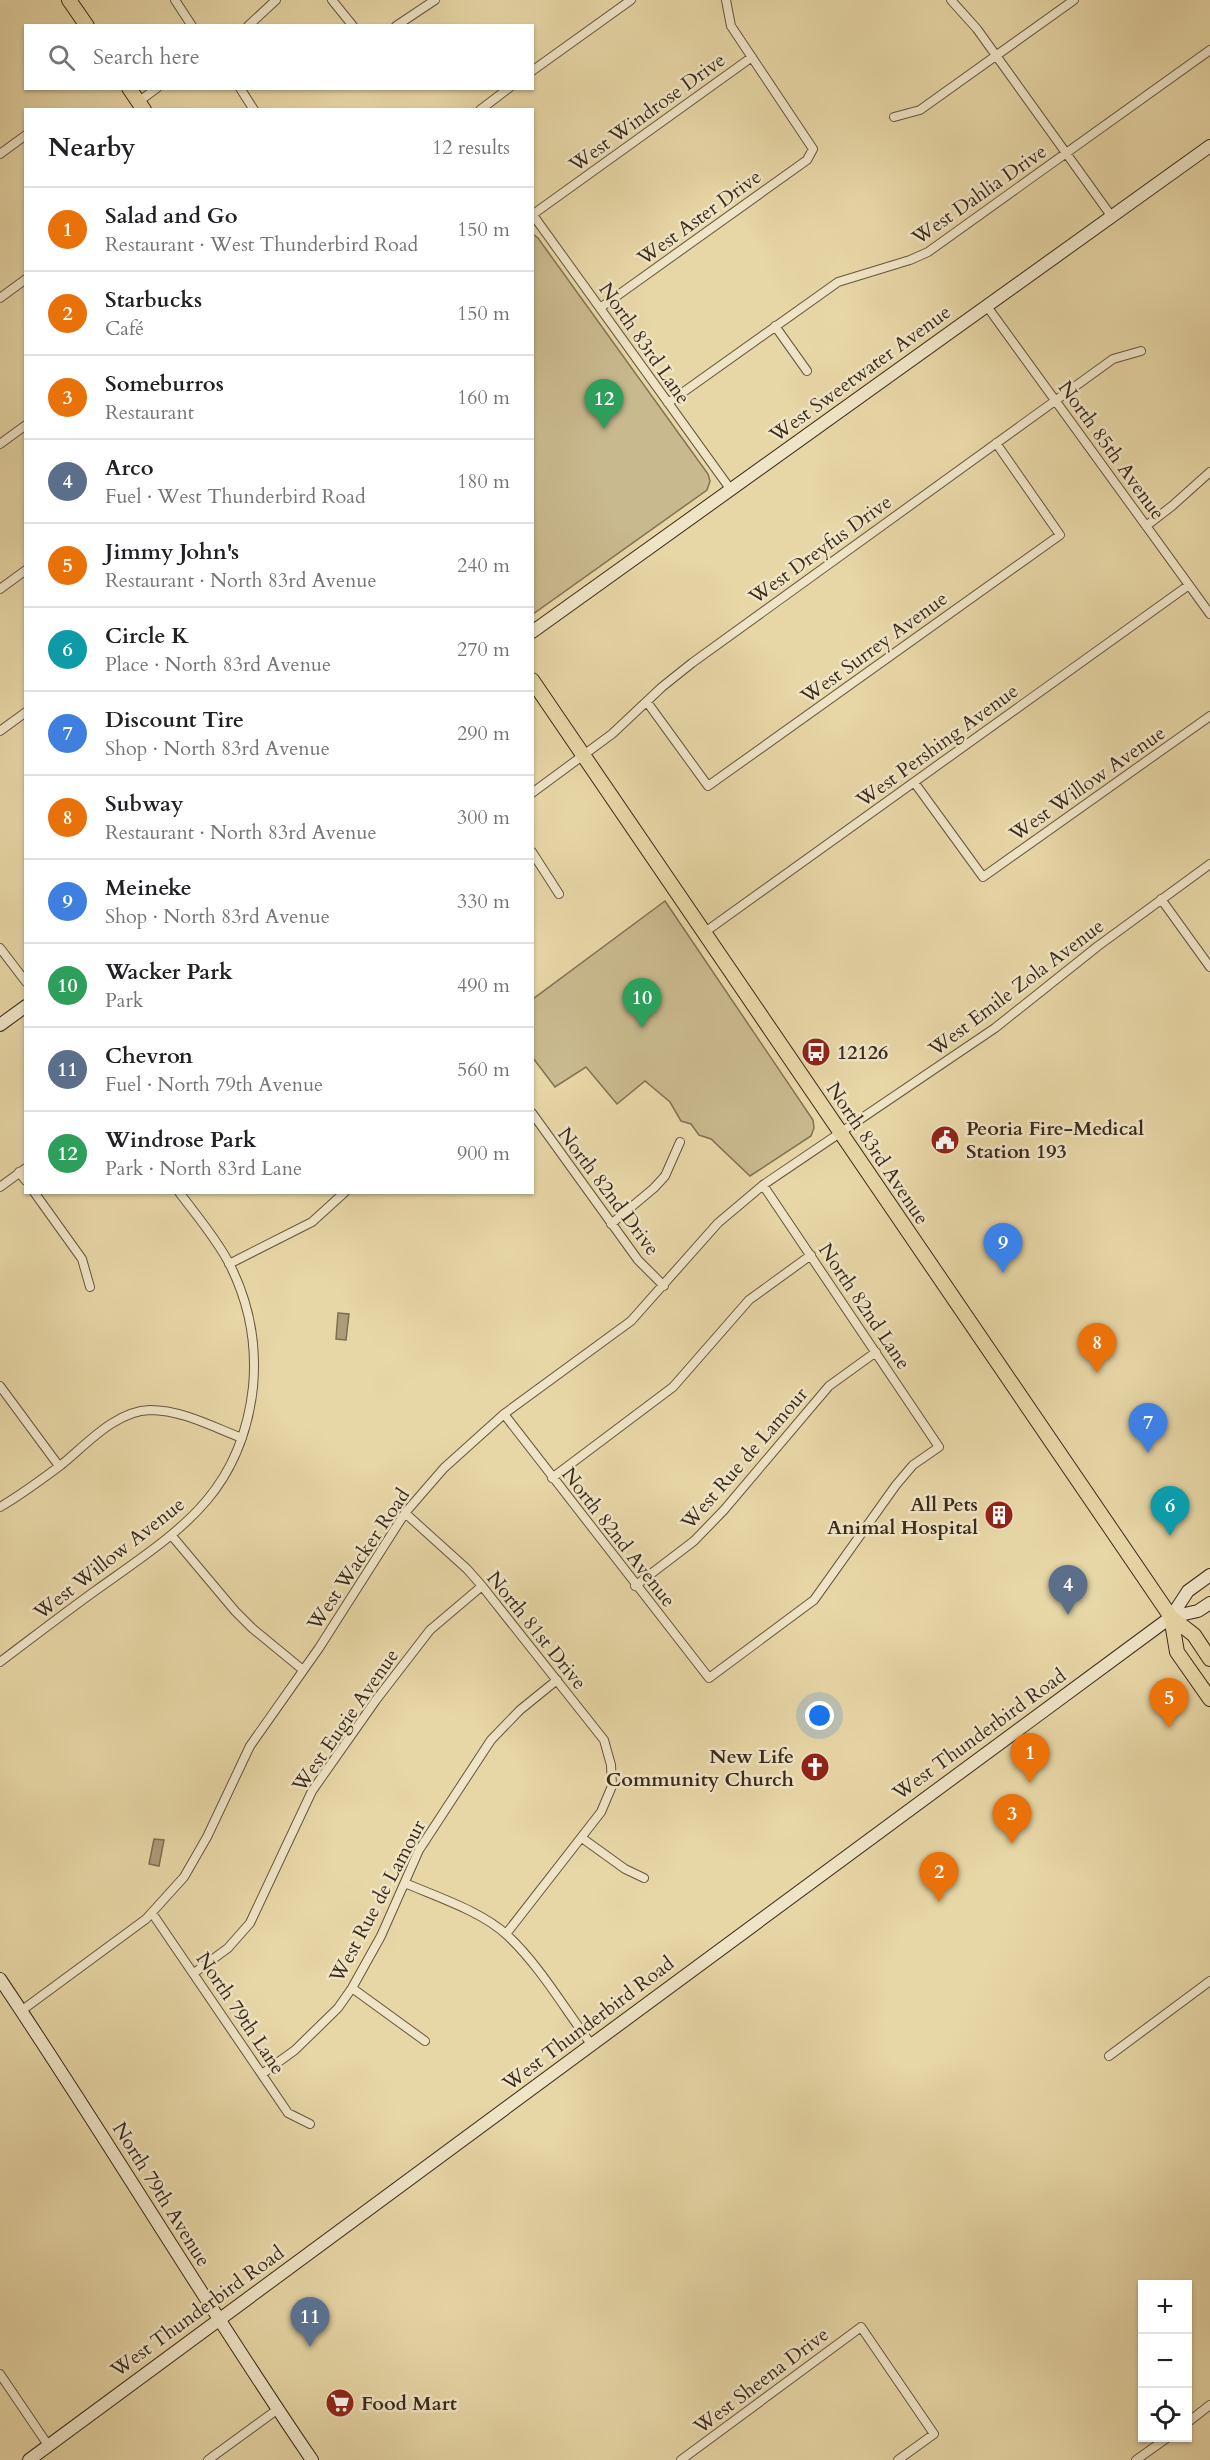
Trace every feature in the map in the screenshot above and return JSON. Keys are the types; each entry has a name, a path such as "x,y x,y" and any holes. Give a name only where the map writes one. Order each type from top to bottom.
{"main road":[{"path":"69,0 86,24"},
{"path":"130,90 141,106"},
{"name":"West Sweetwater Avenue","path":"534,631 1210,146"},
{"name":"North 83rd Avenue","path":"534,683 1171,1617 1194,1635 1210,1659"},
{"path":"0,1025 24,1007"},
{"name":"West Thunderbird Road","path":"29,2460 1171,1617 1188,1592 1210,1575"},
{"name":"West Thunderbird Road","path":"1171,1617 1198,1611 1210,1603"},
{"name":"North 83rd Avenue","path":"1171,1617 1178,1652 1210,1699"},
{"name":"North 79th Avenue","path":"0,1979 178,2258 220,2318 312,2460"}],"street":[{"path":"175,0 191,24"},
{"path":"250,24 276,0"},
{"path":"332,0 352,24"},
{"path":"399,24 435,0"},
{"path":"534,70 631,0"},
{"path":"726,0 731,26 752,57"},
{"path":"951,0 960,8 996,56 1112,217"},
{"path":"894,117 920,110 1074,0"},
{"name":"West Dahlia Drive","path":"668,404 838,282 910,260 928,252 1210,50"},
{"name":"West Aster Drive","path":"600,308 807,160 813,149 752,57"},
{"name":"West Windrose Drive","path":"534,214 752,57"},
{"path":"141,106 156,90"},
{"path":"241,90 253,108"},
{"path":"483,108 506,90"},
{"path":"0,154 24,136"},
{"name":"North 83rd Lane","path":"534,216 731,490"},
{"path":"0,298 24,280"},
{"name":"North 85th Avenue","path":"986,305 1210,614"},
{"path":"775,326 807,371"},
{"name":"West Dreyfus Drive","path":"534,793 585,756 692,663 1113,359 1141,351"},
{"path":"0,444 24,428"},
{"name":"West Surrey Avenue","path":"647,702 708,786 1060,535 996,443"},
{"path":"1146,526 1210,472"},
{"path":"0,589 24,571"},
{"name":"West Pershing Avenue","path":"705,932 1189,585"},
{"path":"0,731 24,713"},
{"name":"West Willow Avenue","path":"914,782 983,877 1210,716"},
{"path":"534,855 559,894"},
{"name":"West Emile Zola Avenue","path":"840,1132 1004,1022 1161,899 1210,864"},
{"path":"1161,899 1210,967"},
{"path":"0,948 24,979"},
{"name":"North 82nd Drive","path":"534,1116 638,1260 664,1286"},
{"name":"West Wacker Road","path":"21,2011 152,1913 193,1864 250,1746 303,1670 405,1513 444,1468 504,1414 618,1331 664,1286 718,1223 763,1185 840,1132"},
{"path":"611,1224 665,1176 681,1142"},
{"path":"0,1187 22,1170"},
{"name":"North 82nd Lane","path":"709,1678 814,1600 896,1485 913,1465 939,1447 763,1185"},
{"path":"35,1194 82,1259 90,1287"},
{"name":"West Willow Avenue","path":"0,1662 172,1536 216,1490 226,1475 242,1438 252,1397 254,1357 249,1316 229,1264 180,1194"},
{"path":"229,1264 312,1222 343,1194"},
{"path":"552,1478 673,1387 749,1300 811,1255"},
{"name":"West Rue de Lamour","path":"635,1586 694,1541 724,1510 829,1386 876,1353"},
{"path":"0,1386 59,1466"},
{"path":"0,1507 59,1466 114,1422 132,1413 150,1410 184,1415 242,1438"},
{"name":"North 82nd Avenue","path":"504,1414 635,1586 709,1678"},
{"name":"North 81st Drive","path":"405,1513 467,1569 482,1586 604,1740 611,1765 612,1786 601,1812 582,1838"},
{"path":"172,1536 235,1611 303,1670"},
{"name":"West Eugie Avenue","path":"194,1973 228,1948 250,1923 312,1791 376,1700 430,1630 482,1586"},
{"name":"West Rue de Lamour","path":"262,2074 295,2050 323,2025 352,1988 381,1936 419,1850 491,1740 520,1710 558,1680"},
{"path":"506,1934 582,1838 625,1869 644,1878"},
{"path":"405,1883 467,1910 506,1934 529,1959 591,2044"},
{"name":"North 79th Lane","path":"152,1913 288,2113 310,2124"},
{"path":"1109,2056 1210,1981"},
{"path":"352,1988 425,2042"},
{"name":"West Sheena Drive","path":"681,2460 861,2327 934,2434 898,2460"},
{"path":"0,2374 48,2445"},
{"path":"1192,2419 1210,2405"},
{"path":"208,2460 278,2409"},
{"path":"1136,2460 1161,2442"}],"shaded area":[{"path":"534,235 708,474 710,481 707,490 534,613"},
{"path":"665,901 813,1120 814,1128 811,1136 750,1176 711,1139 699,1135 691,1124 681,1121 670,1102 645,1081 617,1104 586,1067 555,1087 534,1059 534,998"},
{"path":"338,1313 349,1314 346,1340 336,1339"},
{"path":"154,1839 164,1840 159,1866 149,1864"}],"place":[{"name":"Windrose Park","path":"604,429"},
{"name":"Wacker Park","path":"642,1028"},
{"name":"12126","path":"816,1052"},
{"name":"Peoria Fire-Medical Station 193","path":"945,1140"},
{"name":"Meineke","path":"1003,1273"},
{"name":"Subway","path":"1097,1373"},
{"name":"Discount Tire","path":"1148,1453"},
{"name":"All Pets Animal Hospital","path":"999,1515"},
{"name":"Circle K","path":"1170,1536"},
{"name":"Arco","path":"1068,1615"},
{"name":"Jimmy John's","path":"1169,1728"},
{"name":"New Life Community Church","path":"815,1767"},
{"name":"Salad and Go","path":"1030,1783"},
{"name":"Someburros","path":"1012,1844"},
{"name":"Starbucks","path":"939,1902"},
{"name":"Chevron","path":"310,2347"},
{"name":"Food Mart","path":"340,2403"}]}
